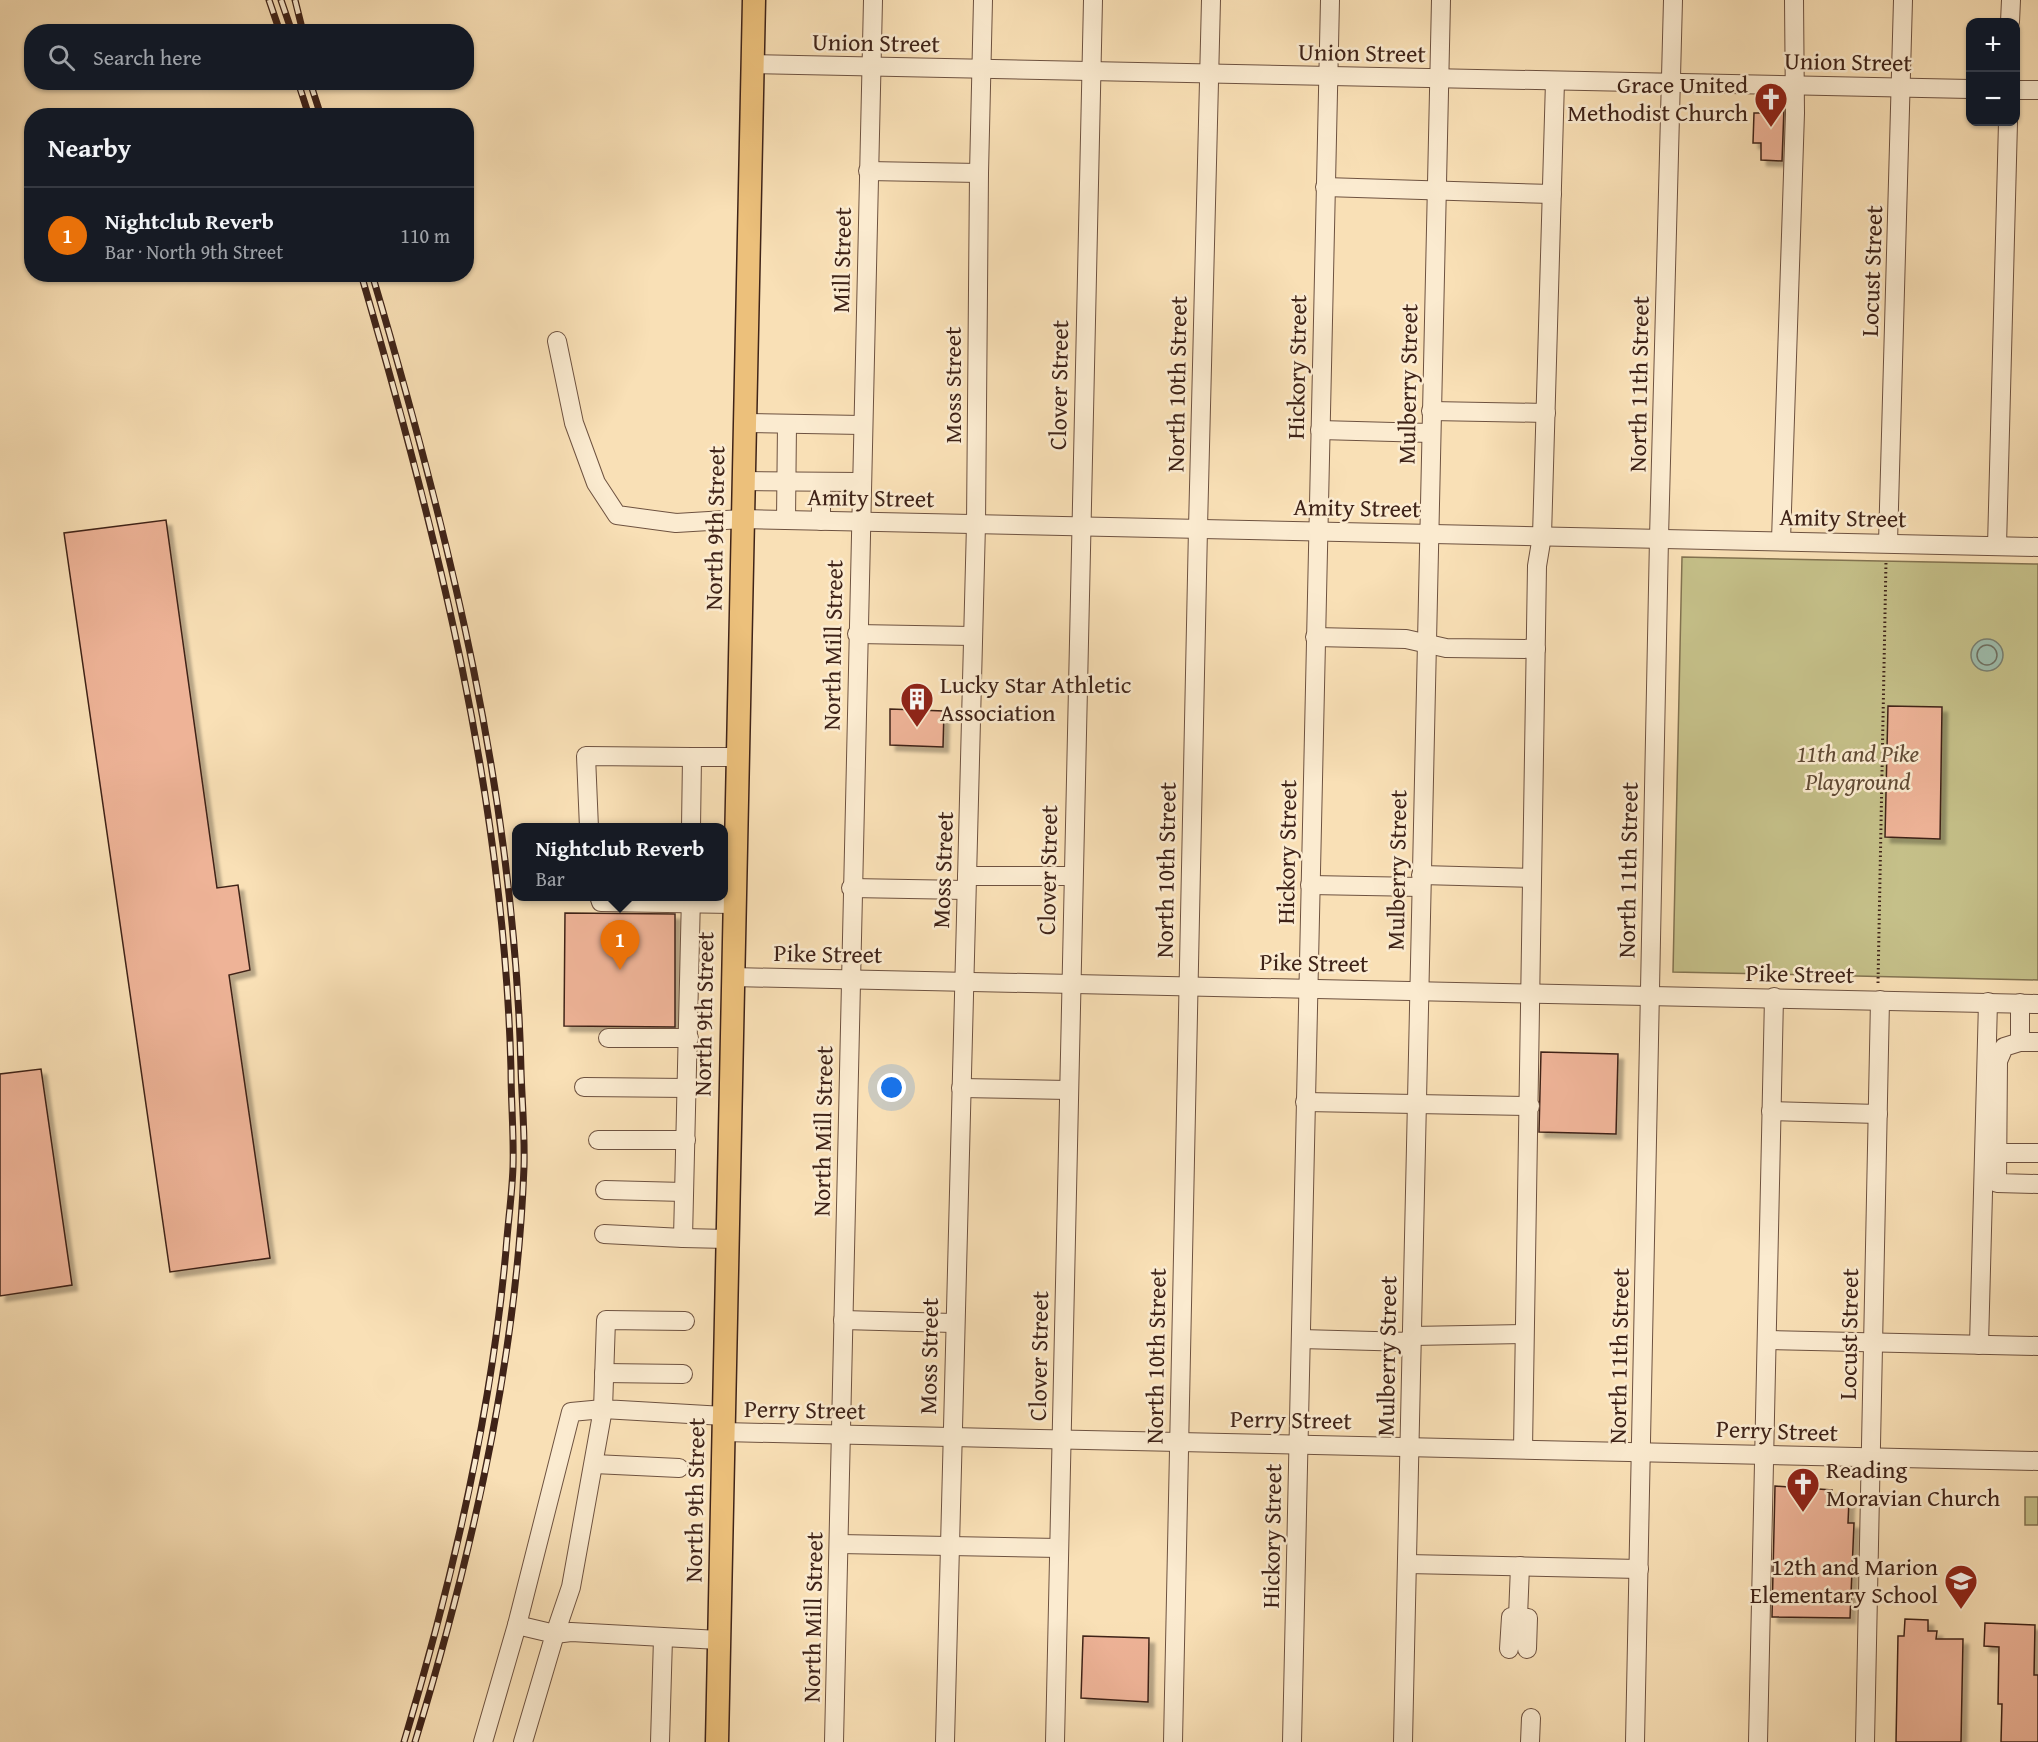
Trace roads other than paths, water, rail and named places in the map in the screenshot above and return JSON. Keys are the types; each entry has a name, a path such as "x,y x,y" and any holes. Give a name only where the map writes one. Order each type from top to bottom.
{"main road":[{"name":"North 9th Street","path":"717,1742 754,0"}],"street":[{"name":"Mill Street","path":"859,522 873,0"},
{"name":"Moss Street","path":"945,1742 953,1323 976,524 983,0"},
{"name":"Clover Street","path":"1055,1742 1072,876 1093,0"},
{"name":"North 10th Street","path":"1173,1742 1211,0"},
{"name":"Hickory Street","path":"1292,1742 1330,0"},
{"name":"Mulberry Street","path":"1403,1742 1425,643 1442,0"},
{"name":"North 11th Street","path":"1635,1742 1659,538 1673,0"},
{"path":"1780,540 1794,85 1794,0"},
{"name":"Locust Street","path":"1888,543 1903,0"},
{"path":"2010,18 2011,0"},
{"name":"Union Street","path":"752,64 1966,89"},
{"path":"1523,1449 1537,566 1542,536 1556,81"},
{"path":"2020,90 2038,90"},
{"path":"1996,546 2008,126"},
{"path":"868,171 979,173"},
{"path":"1325,187 1552,195"},
{"name":"Amity Street","path":"557,341 574,423 596,483 617,515 676,523 742,519 2038,547"},
{"path":"1431,411 1546,413"},
{"path":"744,423 861,425"},
{"path":"786,520 787,424"},
{"path":"1320,430 1430,433"},
{"path":"743,481 860,482"},
{"path":"821,482 821,521"},
{"name":"North Mill Street","path":"834,1742 859,522"},
{"path":"857,634 973,636"},
{"path":"1315,637 1406,639 1446,648 1536,650"},
{"path":"589,823 586,756 737,757"},
{"path":"691,823 692,757"},
{"path":"851,888 1072,876"},
{"path":"1310,885 1531,878"},
{"path":"601,901 646,901"},
{"path":"683,1238 691,901"},
{"path":"702,901 733,904"},
{"name":"Pike Street","path":"732,977 2029,1003"},
{"path":"1758,1742 1773,997"},
{"name":"Locust Street","path":"1865,1742 1880,1000"},
{"path":"1979,1345 1988,1002"},
{"path":"2020,1042 2029,1003"},
{"path":"608,1038 689,1038"},
{"path":"2038,1042 2020,1042 2004,1047 1998,1061 1997,1153 1997,1184 2038,1184"},
{"path":"584,1087 688,1088"},
{"path":"961,1088 1068,1090"},
{"path":"1305,1102 1530,1106"},
{"path":"1771,1111 1878,1114"},
{"path":"598,1140 686,1140"},
{"path":"1997,1153 2038,1153"},
{"path":"605,1190 684,1192"},
{"path":"604,1234 727,1239"},
{"path":"523,1742 571,1587 603,1409 606,1320 685,1321"},
{"path":"843,1320 953,1323"},
{"path":"1301,1339 1411,1339 1524,1334"},
{"path":"1767,1340 2038,1346"},
{"path":"604,1373 684,1374"},
{"name":"Perry Street","path":"518,1625 571,1412 603,1409 723,1424 841,1435 2038,1461"},
{"path":"594,1464 680,1468"},
{"path":"839,1544 1059,1548"},
{"path":"1407,1564 1639,1569"},
{"path":"1518,1649 1528,1618 1518,1617 1520,1566"},
{"path":"483,1742 518,1625 555,1634 571,1632 719,1640"},
{"path":"660,1742 663,1638"},
{"path":"1530,1742 1531,1718"}],"water":[{"path":"1987,639 1999,643 2003,655 1999,667 1987,671 1975,667 1971,655 1975,643"}],"railway":[{"path":"269,0 277,24"},
{"path":"281,0 289,24"},
{"path":"295,0 301,24"},
{"path":"301,90 306,108"},
{"path":"313,90 318,108"},
{"path":"363,282 416,470 440,568 481,767 506,968 513,1131 512,1188 506,1250 480,1437 438,1621 404,1742"},
{"path":"374,282 427,470 451,568 492,767 506,867 516,968 524,1131 520,1239 512,1312 488,1458 455,1602 415,1742"}],"place":[{"name":"Grace United Methodist Church","path":"1771,128"},
{"name":"Lucky Star Athletic Association","path":"917,728"},
{"name":"Nightclub Reverb","path":"620,970"},
{"name":"Reading Moravian Church","path":"1803,1513"},
{"name":"12th and Marion Elementary School","path":"1961,1610"}],"park label":[{"name":"11th and Pike Playground","path":"1858,768"}]}
